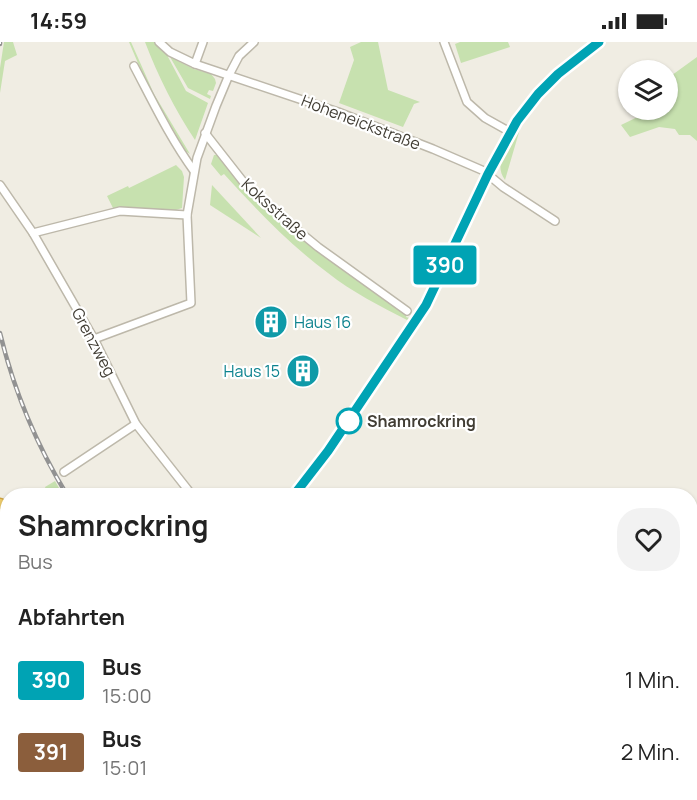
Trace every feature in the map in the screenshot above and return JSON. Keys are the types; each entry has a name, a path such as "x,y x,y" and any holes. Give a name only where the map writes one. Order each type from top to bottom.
{"street":[{"name":"Hoheneickstraße","path":"159,42 170,52 195,64 338,112 433,149 488,174 502,187 555,221"},
{"path":"195,64 203,42"},
{"path":"94,339 191,303 187,215 194,171 229,75 239,56 254,42"},
{"path":"444,42 467,102 485,118 510,132"},
{"path":"299,488 328,451 426,305 488,174 523,112 544,88 589,45 598,42"},
{"path":"134,66 168,130 194,171"},
{"name":"Koksstraße","path":"206,133 245,184 267,205 318,247 407,310"},
{"name":"Grenzweg","path":"0,185 33,232 94,339 136,424 186,488"},
{"path":"33,232 120,212 187,215"},
{"path":"64,472 136,424"}],"green space":[{"path":"4,42 13,42 17,55 5,61 0,93 0,68"},
{"path":"129,42 131,42 154,94 190,154 185,153 146,82"},
{"path":"145,42 155,42 167,55 186,91 208,103 195,140 167,92"},
{"path":"361,42 378,42 388,90 420,102 414,104 403,127 339,103 354,60 350,47"},
{"path":"460,42 508,42 510,47 461,63 455,44"},
{"path":"170,57 194,69 211,74 216,83 213,91 209,90 207,94 211,96 210,99 188,88"},
{"path":"697,57 697,141 690,135 679,135 675,129 659,127 630,137 621,125 631,120 678,120 678,71"},
{"path":"522,122 505,180 501,173 502,158"},
{"path":"214,155 218,155 238,181 265,209 409,318 407,320 356,293 300,251 224,174 221,176 211,164"},
{"path":"176,165 184,177 182,208 173,211 113,208 107,196"},
{"path":"212,185 261,238 210,205"},
{"path":"55,481 59,488 45,488"}],"railway":[{"path":"0,333 27,417 63,488"}],"bus line":[{"name":"390","path":"300,488 328,451 426,305 499,152 523,112 558,74 599,42"}],"place":[{"name":"Haus 16","path":"271,322"},
{"name":"Haus 15","path":"303,371"},
{"name":"Shamrockring","path":"349,421"}]}
